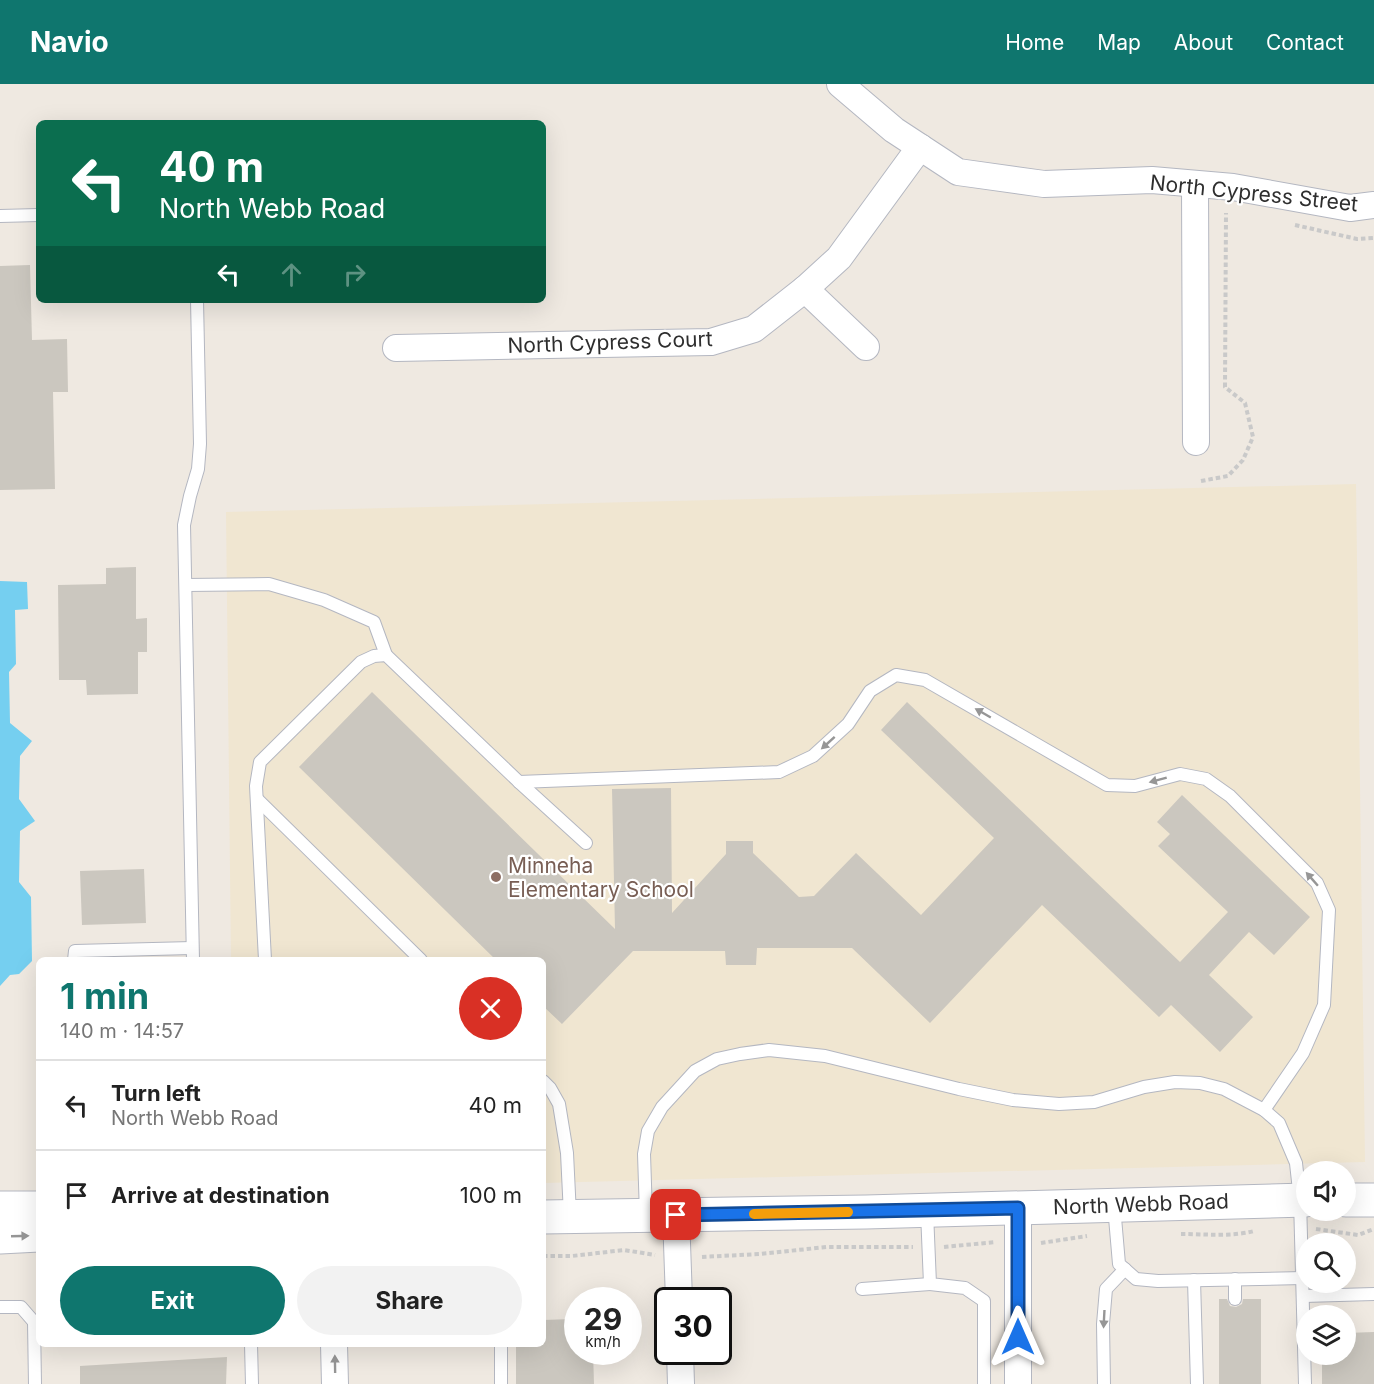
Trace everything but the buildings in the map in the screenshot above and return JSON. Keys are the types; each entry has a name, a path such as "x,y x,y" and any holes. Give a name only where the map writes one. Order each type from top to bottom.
{"main road":[{"path":"1356,1200 1374,1200"},
{"name":"North Webb Road","path":"556,1217 1114,1205 1296,1210"},
{"path":"0,1208 36,1208"},
{"path":"0,1237 36,1235"}],"street":[{"name":"North Cypress Street","path":"840,84 894,130 958,172 1044,184 1152,180 1233,187 1350,208 1374,205"},
{"name":"North Cypress Court","path":"396,348 711,342 754,328 805,289 838,258 920,147"},
{"path":"1195,184 1196,442"},
{"path":"805,289 866,347"},
{"path":"1018,1208 1018,1384"},
{"path":"661,1215 676,1287"},
{"path":"334,1347 335,1384"},
{"path":"680,1365 681,1384"}],"lane":[{"path":"0,216 36,215"},
{"path":"74,957 75,951 193,954 184,525 198,469 200,444 197,303"},
{"path":"186,585 269,584 324,600 374,622 386,655 586,843"},
{"path":"265,957 257,798 257,774 260,762 361,662 374,656 386,655"},
{"path":"519,782 779,772 813,756 848,724 870,691 896,675 925,680 1107,785 1135,786 1180,774 1206,778 1230,796 1317,883 1329,910 1324,1005 1303,1053 1263,1110"},
{"path":"257,798 418,957"},
{"path":"661,1215 644,1154 648,1131 662,1107 695,1071 717,1059 769,1050 825,1056 1013,1100 1059,1104 1094,1102 1144,1086 1175,1082 1200,1083 1224,1089 1263,1110 1279,1123 1296,1163"},
{"path":"546,1084 560,1104 567,1153 556,1217"},
{"path":"1114,1205 1119,1264 1136,1279 1158,1281 1296,1278"},
{"path":"927,1210 930,1284"},
{"path":"1104,1384 1103,1324 1106,1289 1125,1269"},
{"path":"1194,1280 1197,1384"},
{"path":"1235,1280 1236,1299"},
{"path":"862,1289 930,1284 965,1288 984,1301 984,1384"},
{"path":"1304,1293 1305,1384"},
{"path":"1304,1296 1374,1294"},
{"path":"0,1307 21,1307 36,1320"},
{"path":"35,1384 36,1347"},
{"path":"251,1347 252,1384"},
{"path":"501,1347 501,1384"}],"path":[{"path":"1201,481 1228,476 1243,460 1253,436 1245,403 1225,387 1226,213"},
{"path":"1330,1221 1358,1235 1374,1229"},
{"path":"1040,1243 1058,1242 1096,1234"},
{"path":"943,1247 998,1242"},
{"path":"695,1257 759,1254 827,1247 916,1247"},
{"path":"546,1256 572,1256 624,1250 660,1256"}],"shaded area":[{"path":"1356,484 1365,1162 1296,1161 1296,1164 546,1183 546,957 231,957 226,512"}],"water":[{"path":"0,581 27,582 28,609 15,610 16,664 9,672 10,723 32,741 20,756 19,799 35,821 20,831 19,882 31,897 32,961 19,974 10,975 0,986"}],"slow traffic":[{"path":"754,1214 848,1212"}],"place":[{"name":"Minneha Elementary School","path":"496,877"}],"route":[{"path":"676,1215 1018,1208 1018,1337"}]}
